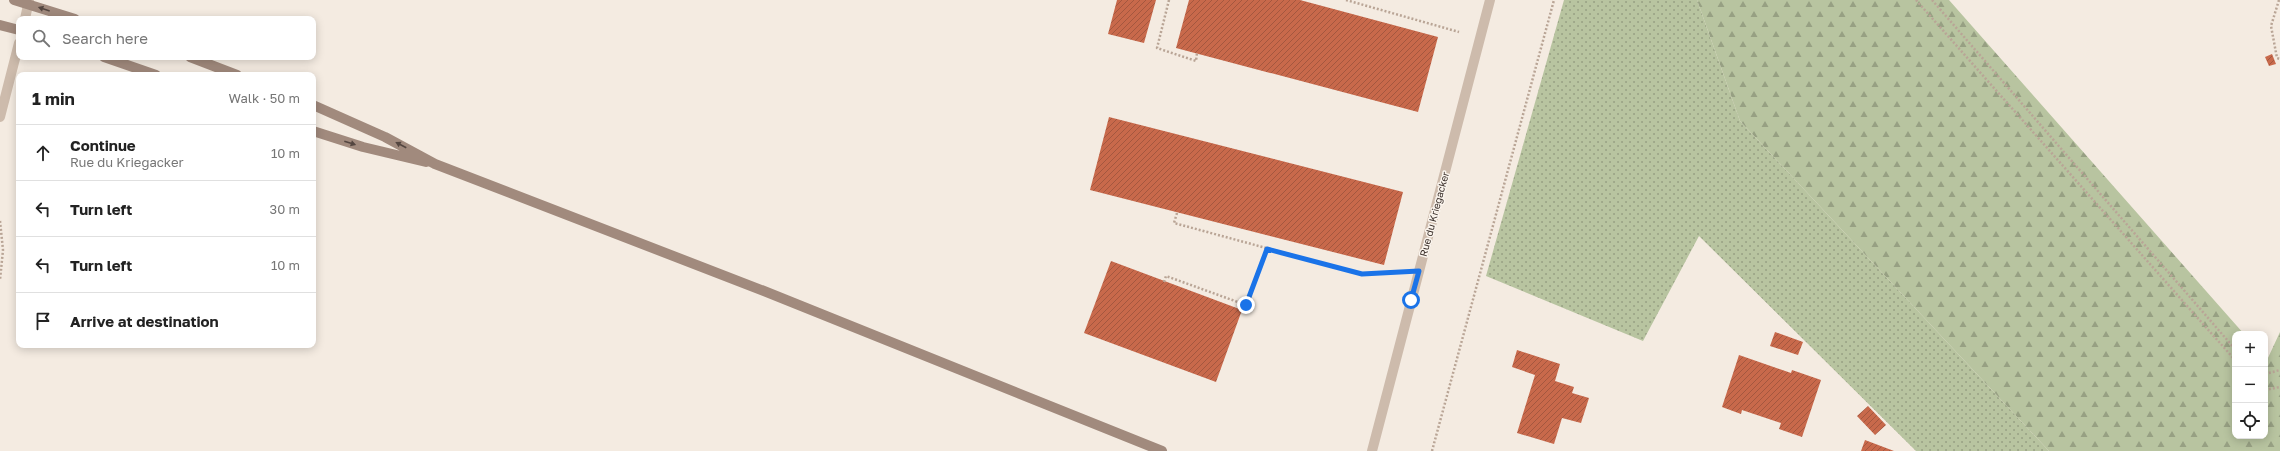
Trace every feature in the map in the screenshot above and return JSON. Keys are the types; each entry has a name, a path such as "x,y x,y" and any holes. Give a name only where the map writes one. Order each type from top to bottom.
{"street":[{"path":"14,0 29,2 67,16"},
{"name":"Rue du Kriegacker","path":"1372,451 1490,0"},
{"path":"26,16 29,2"},
{"path":"0,25 16,29"},
{"path":"0,117 16,55"},
{"path":"113,60 147,72"},
{"path":"198,60 229,72"},
{"path":"316,106 385,137 435,164 764,291 1162,451"},
{"path":"316,132 397,157 435,164"}],"path":[{"path":"1169,0 1157,48 1196,61 1197,53"},
{"path":"1346,0 1480,38"},
{"path":"1432,451 1554,0"},
{"path":"1916,0 2232,357"},
{"path":"1932,0 2232,346"},
{"path":"2279,0 2271,26 2277,58 2280,59"},
{"path":"1177,212 1174,223 1362,274 1419,271"},
{"path":"0,221 3,250 0,280"},
{"path":"1246,305 1267,249"},
{"path":"1164,282 1166,276 1246,305 1251,312"},
{"path":"2268,373 2280,370"},
{"path":"2268,389 2280,386"}],"green space":[{"path":"1564,0 1697,0 1740,121 2049,451 1916,451 1699,236 1643,341 1486,276"},
{"path":"1697,0 1949,0 2241,331 2232,331 2232,439 2268,439 2268,358 2280,332 2280,451 2049,451 1740,121"}],"building":[{"path":"1117,0 1156,0 1144,43 1108,34"},
{"path":"1189,0 1300,0 1438,37 1418,112 1176,48"},
{"path":"2272,54 2276,64 2269,66 2265,57"},
{"path":"1109,117 1403,192 1384,265 1090,190"},
{"path":"1111,261 1242,310 1216,382 1084,333"},
{"path":"1775,332 1803,342 1798,355 1770,346"},
{"path":"1517,350 1560,364 1555,381 1574,387 1572,393 1589,398 1581,423 1562,418 1554,444 1517,433 1535,375 1512,367"},
{"path":"1739,355 1791,373 1792,370 1821,380 1802,437 1779,429 1781,423 1742,410 1741,414 1722,407"},
{"path":"1868,406 1886,425 1875,435 1857,416"},
{"path":"1865,440 1894,451 1861,451"}],"route":[{"path":"1246,305 1267,249 1362,274 1419,271 1411,300"}]}
